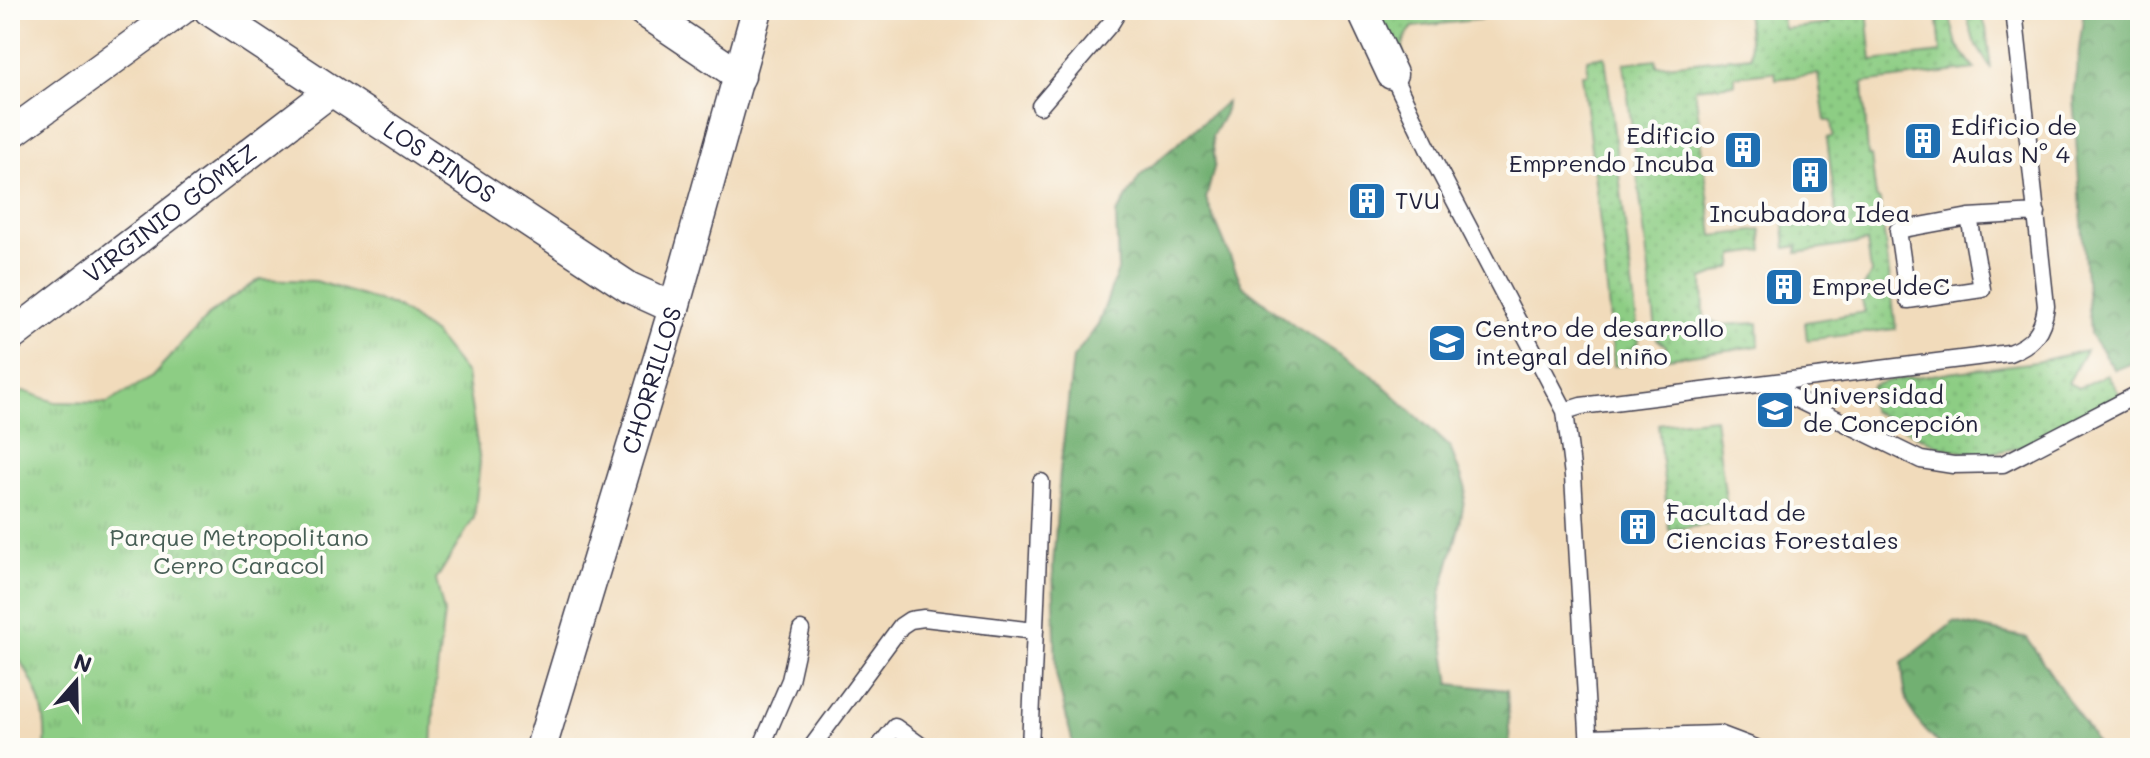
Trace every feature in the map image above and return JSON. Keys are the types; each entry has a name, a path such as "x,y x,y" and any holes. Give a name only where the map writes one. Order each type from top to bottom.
{"street":[{"path":"10,134 181,10"},
{"name":"LOS PINOS","path":"209,10 630,288 674,308"},
{"path":"642,10 740,76"},
{"name":"CHORRILLOS","path":"541,748 674,308 757,10"},
{"path":"1362,10 1392,74"},
{"name":"VIRGINIO GÓMEZ","path":"10,337 331,91"}],"lane":[{"path":"1040,106 1119,10"},
{"path":"1565,411 1581,406 2009,353 2020,349 2038,334 2046,306 2014,10"},
{"path":"1392,74 1565,411 1573,476 1588,743 1719,734 1756,748"},
{"path":"1969,217 1982,289 1908,300 1898,230 1969,217 2037,213"},
{"path":"1764,383 1921,460 1953,465 2003,464 2140,393"},
{"path":"1030,748 1041,482"},
{"path":"811,748 905,623 924,618 1035,631"},
{"path":"761,748 790,680 801,630"},
{"path":"878,748 895,727 924,748"}],"green space":[{"path":"1372,10 1491,10 1481,11 1482,19 1413,27 1405,38 1403,48 1408,70"},
{"path":"1746,10 1781,10 1784,29 1829,24 1827,10 1867,10 1872,61 1941,53 1937,10 1948,10 1957,45 1975,69 1863,83 1868,156 1871,156 1876,197 1880,201 1896,329 1807,340 1805,322 1865,312 1860,294 1871,273 1867,242 1797,253 1798,246 1786,248 1783,214 1792,213 1794,225 1837,220 1827,138 1833,136 1831,121 1825,121 1818,74 1776,79 1775,72 1735,76 1735,84 1695,88 1713,236 1761,230 1763,251 1734,255 1733,267 1703,279 1704,318 1718,325 1758,323 1759,346 1667,358 1666,346 1657,339 1624,63 1656,59 1657,66 1751,56"},
{"path":"1965,10 1980,10 1986,28 1991,69 1974,41"},
{"path":"2084,10 2140,10 2140,271 2129,286 2140,316 2140,360 2115,370 2090,334 2073,97"},
{"path":"1605,56 1639,342 1631,350 1632,364 1614,366 1582,74 1588,74 1587,59"},
{"path":"1226,102 1225,113 1212,136 1215,164 1206,199 1242,285 1293,325 1370,373 1450,447 1466,489 1441,593 1440,616 1450,684 1507,690 1510,748 1074,748 1056,674 1053,566 1073,358 1098,325 1118,270 1116,215 1140,176"},
{"name":"Parque Metropolitano Cerro Caracol","path":"260,279 316,281 397,307 434,334 466,374 480,462 474,518 436,580 444,613 432,748 45,748 44,719 38,694 10,646 10,399 24,391 55,402 107,403 150,378 210,314"},
{"path":"2086,350 2068,383 2078,388 2107,374 2124,401 2017,448 1972,453 1940,446 1872,411 1867,395 1874,385 1892,380 2036,362"},
{"path":"1715,418 1729,522 1669,530 1658,424"},
{"path":"1954,622 2027,638 2100,748 1942,748 1911,711 1902,663"}],"place":[{"name":"Edificio de Aulas N° 4","path":"1923,141"},
{"name":"Edificio Emprendo Incuba","path":"1743,150"},
{"name":"Incubadora Idea","path":"1810,175"},
{"name":"TVU","path":"1367,201"},
{"name":"EmpreUdeC","path":"1784,287"},
{"name":"Centro de desarrollo integral del niño","path":"1447,343"},
{"name":"Universidad de Concepción","path":"1775,410"},
{"name":"Facultad de Ciencias Forestales","path":"1638,527"}]}
